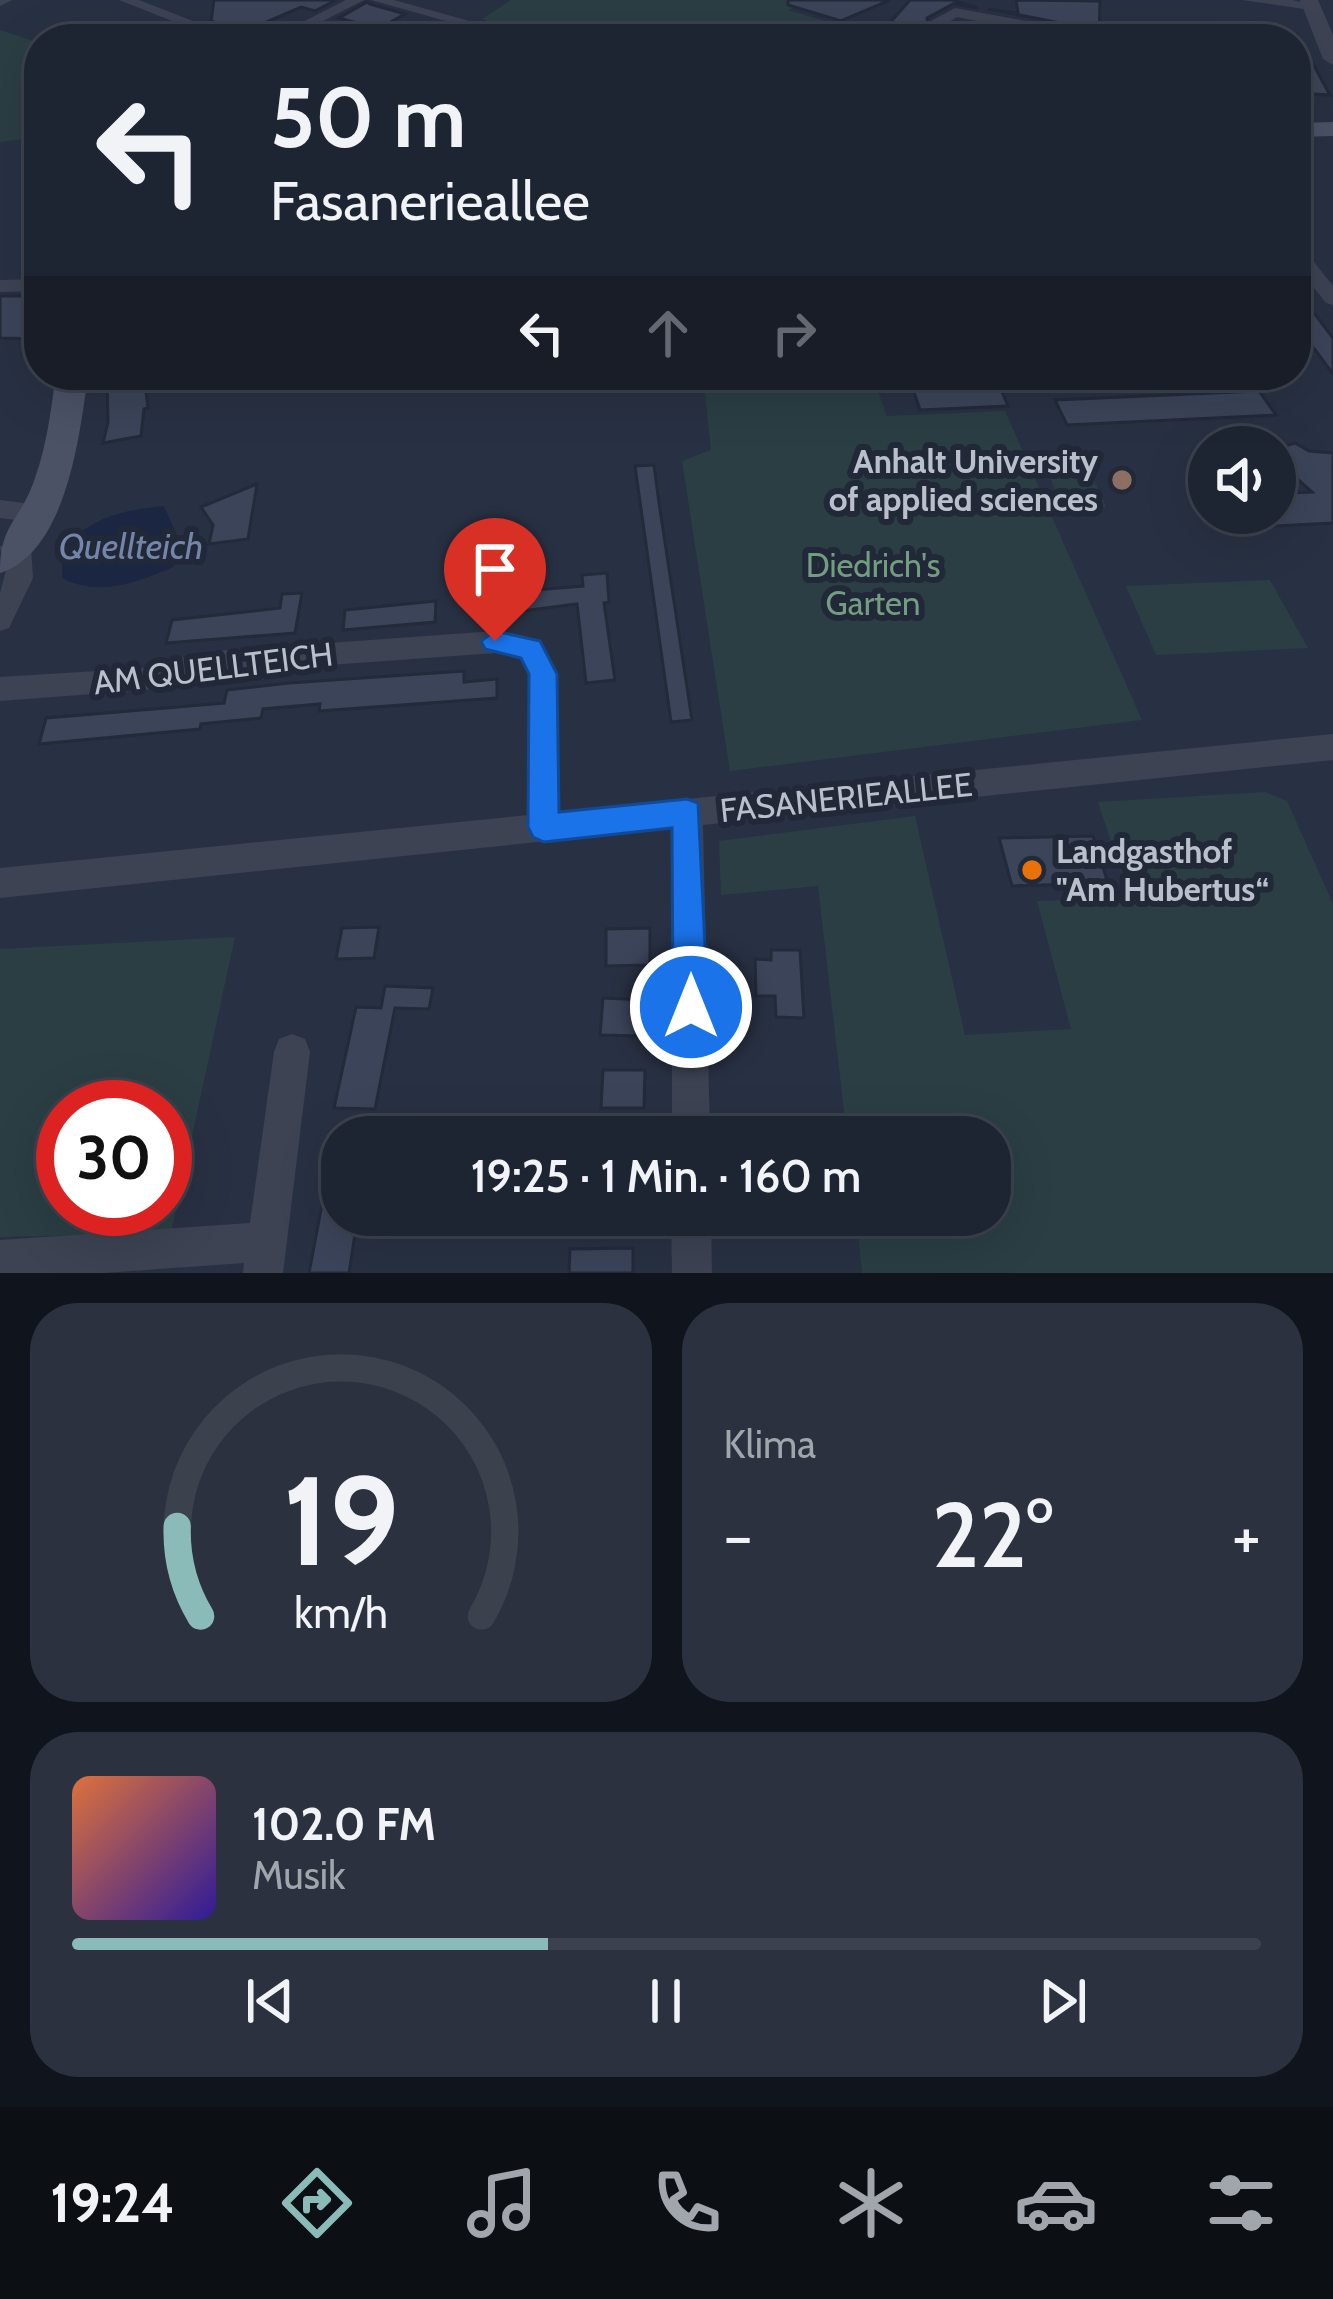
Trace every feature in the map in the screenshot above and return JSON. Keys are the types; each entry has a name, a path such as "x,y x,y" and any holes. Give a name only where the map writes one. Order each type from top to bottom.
{"main road":[{"path":"6,554 40,514 57,472 71,390"}],"street":[{"path":"126,0 191,24"},
{"path":"378,0 470,24"},
{"path":"936,24 975,0"},
{"path":"1249,0 1310,3 1333,59"},
{"path":"304,24 344,2"},
{"path":"955,12 1021,24"},
{"path":"1311,271 1333,298"},
{"path":"0,509 40,514"},
{"path":"0,621 23,568 22,554 6,554"},
{"name":"AM QUELLTEICH","path":"0,689 146,679 204,663 495,641 530,649 543,674 544,827"},
{"name":"FASANERIEALLEE","path":"0,883 1333,747"},
{"path":"687,813 691,1116"},
{"path":"0,1260 266,1258 292,1052"},
{"path":"692,1236 692,1273"}],"green space":[{"path":"511,0 811,0 788,10 835,24 496,24 482,19"},
{"path":"0,30 24,38 24,139 0,142"},
{"name":"Diedrich's Garten","path":"705,390 877,390 887,416 1005,411 1142,720 730,771 682,461 711,450"},
{"path":"1085,460 1106,507 1063,509 1043,462"},
{"path":"1270,580 1308,648 1156,655 1126,586"},
{"path":"1265,792 1287,801 1333,904 1333,1273 862,1273 858,1236 1011,1236 1011,1116 845,1116 818,886 721,895 719,841 915,816 965,1035 1071,1029 1037,901 1129,897 1098,802"},
{"path":"235,937 192,1136 192,1080 36,1080 36,1236 43,1236 0,1237 0,949"}],"water":[{"name":"Quellteich","path":"164,506 182,547 173,567 132,583 103,587 62,578 63,547 86,528 122,513"}],"building":[{"path":"214,0 336,0 315,11 301,7 262,24 211,21"},
{"path":"788,0 890,0 841,21 788,5"},
{"path":"910,0 952,0 978,8 953,4 927,18 928,24 889,24"},
{"path":"1016,0 1100,1 1099,24 1066,24 988,9 1018,13"},
{"path":"367,2 405,14 387,24 339,18"},
{"path":"1311,60 1330,95 1311,94"},
{"path":"0,296 24,296 24,339 0,338"},
{"path":"1311,309 1333,338 1333,374 1311,344"},
{"path":"107,390 146,390 148,408 144,409 141,436 103,443"},
{"path":"913,390 1001,390 1008,406 920,410"},
{"path":"1259,391 1276,415 1067,425 1055,400"},
{"path":"1296,444 1309,451 1333,453 1333,523 1296,525 1296,493 1312,492 1296,478"},
{"path":"654,465 692,720 671,722 635,466"},
{"path":"257,484 248,539 209,544 213,525 201,507"},
{"path":"607,573 609,602 604,603 615,680 586,683 577,604 482,616 482,594 583,586 582,575"},
{"path":"302,593 295,633 166,643 172,620 280,608 282,594"},
{"path":"436,601 435,622 343,630 345,610"},
{"path":"464,671 464,682 497,679 497,698 319,711 320,704 263,709 261,718 201,724 200,729 39,744 46,718 224,703 227,690 289,683"},
{"path":"1093,836 1108,883 1012,886 999,838"},
{"path":"379,927 374,958 336,959 342,928"},
{"path":"650,928 650,965 606,966 606,929"},
{"path":"771,950 800,950 804,1018 776,1017 775,996 756,996 755,959 771,960"},
{"path":"385,986 433,988 429,1009 395,1008 375,1109 334,1108 356,1007 381,1008"},
{"path":"603,998 644,1000 642,1036 600,1035"},
{"path":"603,1070 645,1070 644,1108 601,1108"},
{"path":"321,1210 321,1236 355,1236 349,1273 309,1273"},
{"path":"633,1248 633,1273 569,1273 570,1249"}],"place":[{"name":"Anhalt University of applied sciences","path":"1122,480"},
{"name":"Landgasthof \"Am Hubertus“","path":"1032,870"}],"route":[{"path":"495,641 530,649 543,674 544,827 687,813 691,1007"}]}
